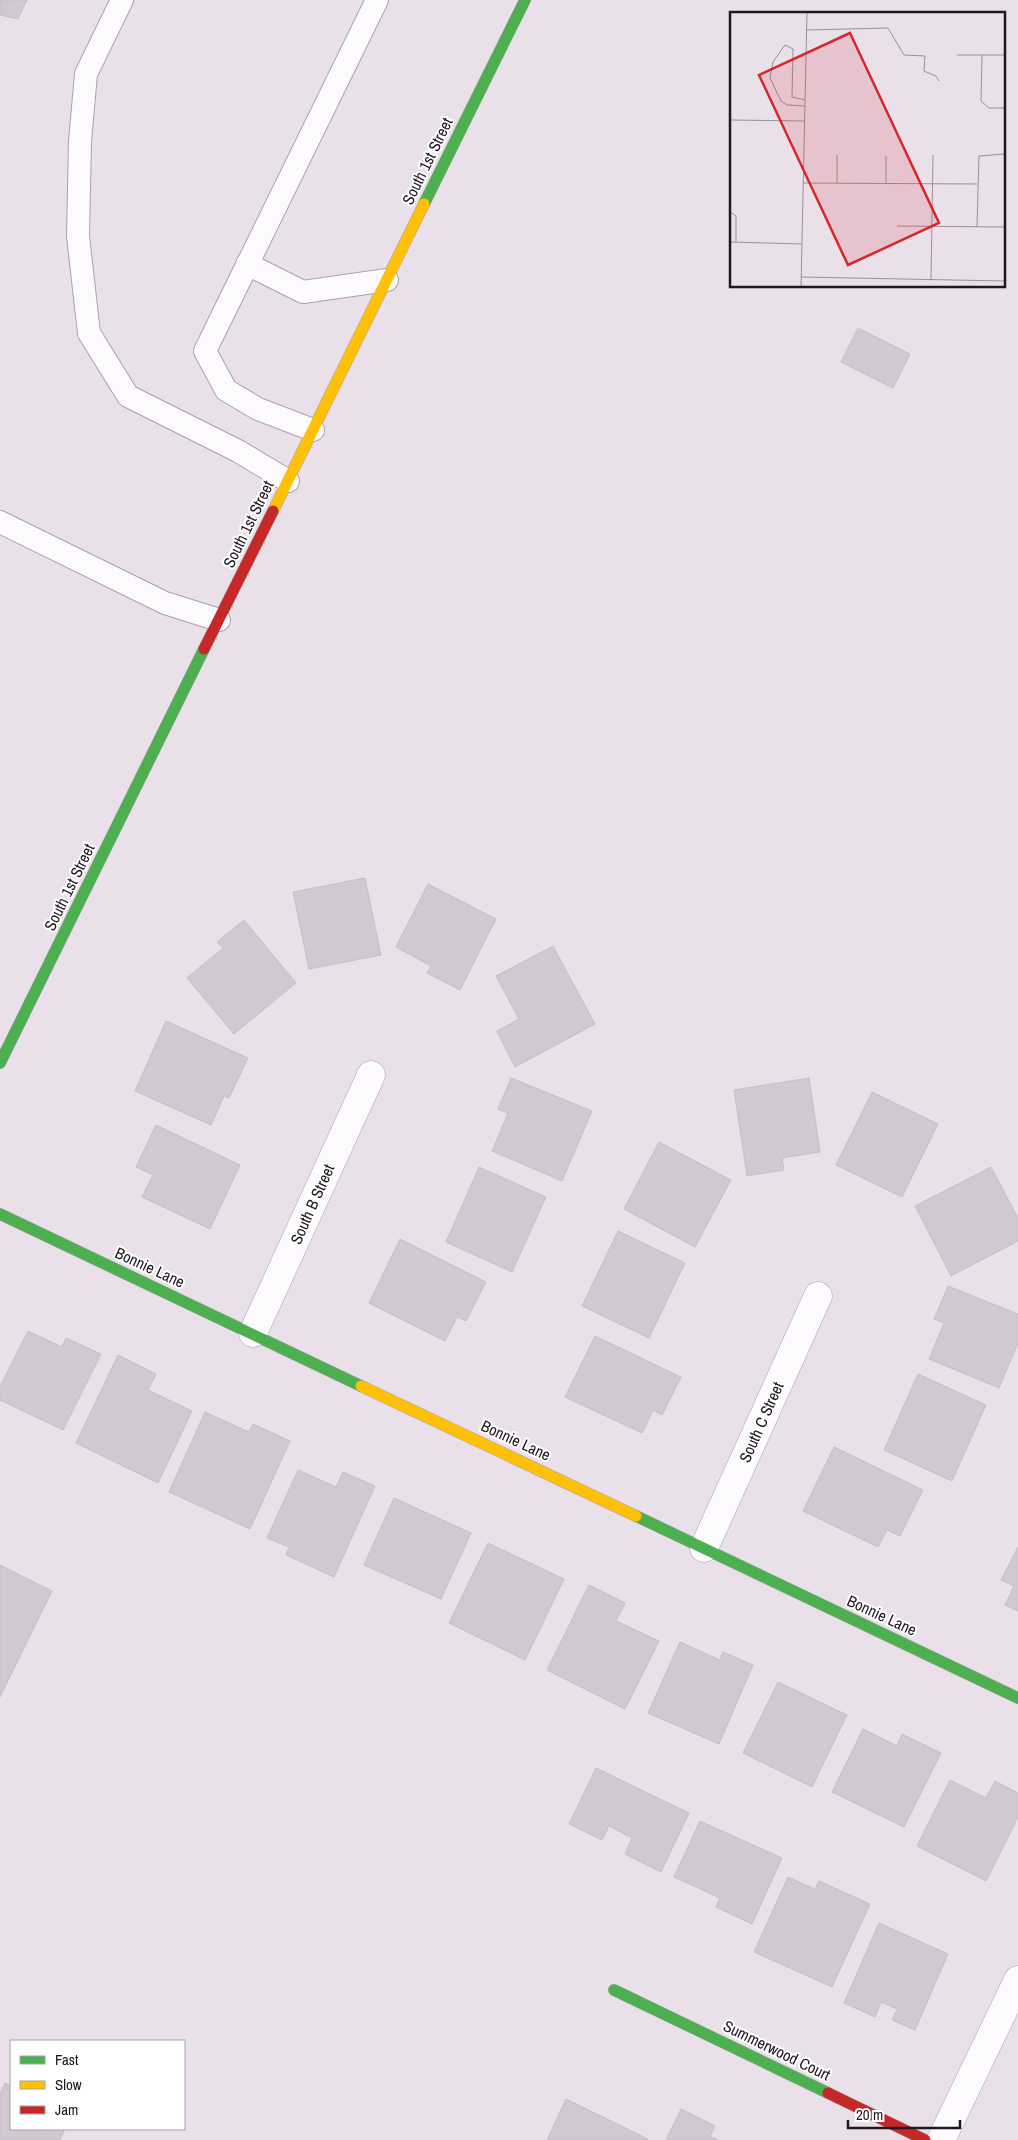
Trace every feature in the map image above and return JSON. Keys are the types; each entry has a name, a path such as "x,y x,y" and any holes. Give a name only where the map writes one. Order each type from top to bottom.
{"street":[{"name":"South 1st Street","path":"0,1063 525,0"},
{"name":"South B Street","path":"253,1333 371,1075"},
{"name":"Bonnie Lane","path":"0,1214 1018,1698"},
{"name":"South C Street","path":"704,1548 818,1296"},
{"path":"941,2140 1018,1980"},
{"name":"Summerwood Court","path":"614,1990 925,2140"}],"lane":[{"path":"122,0 86,74 80,141 78,236 90,333 128,396 238,451 288,481"},
{"path":"313,430 258,409 226,390 205,351 377,0"},
{"path":"247,264 303,292 387,280"},
{"path":"0,522 165,603 219,620"}],"building":[{"path":"0,0 27,0 18,19 0,15"},
{"path":"858,328 910,354 893,388 841,362"},
{"path":"365,878 381,955 309,969 293,892"},
{"path":"428,884 496,919 460,990 427,973 431,966 396,947"},
{"path":"244,920 296,983 234,1034 187,978 223,948 217,942"},
{"path":"553,946 595,1024 515,1067 497,1031 519,1019 496,976"},
{"path":"166,1021 248,1058 229,1098 224,1096 211,1125 135,1091"},
{"path":"511,1078 592,1111 562,1181 492,1151 508,1113 498,1109"},
{"path":"809,1078 820,1152 782,1158 784,1170 747,1176 734,1090"},
{"path":"872,1092 938,1124 902,1197 836,1165"},
{"path":"156,1125 240,1165 210,1229 142,1197 153,1175 136,1167"},
{"path":"659,1142 731,1180 695,1247 624,1209"},
{"path":"479,1167 546,1197 512,1272 446,1242"},
{"path":"991,1167 1018,1218 1018,1241 951,1276 915,1206"},
{"path":"618,1231 685,1263 649,1338 582,1306"},
{"path":"400,1239 486,1282 466,1321 457,1317 445,1341 369,1303"},
{"path":"948,1286 1018,1314 1018,1343 999,1388 929,1359 944,1323 934,1319"},
{"path":"28,1331 62,1347 66,1338 101,1354 63,1430 0,1400 0,1387"},
{"path":"595,1336 681,1377 662,1415 653,1410 642,1433 565,1397"},
{"path":"118,1355 156,1374 148,1390 192,1411 158,1483 76,1443"},
{"path":"918,1374 986,1405 952,1481 884,1450"},
{"path":"205,1412 249,1432 253,1424 290,1441 250,1529 169,1492"},
{"path":"834,1447 923,1490 900,1536 887,1530 878,1547 803,1511"},
{"path":"298,1470 336,1487 343,1472 375,1486 334,1577 286,1555 289,1547 267,1538"},
{"path":"394,1498 471,1533 441,1599 364,1565"},
{"path":"488,1543 564,1579 525,1660 449,1623"},
{"path":"1018,1547 1018,1611 1005,1605 1014,1586 1001,1580"},
{"path":"0,1565 52,1591 0,1697"},
{"path":"589,1585 625,1603 616,1621 659,1641 625,1709 547,1670"},
{"path":"680,1642 720,1660 723,1652 753,1665 719,1744 648,1713"},
{"path":"778,1682 847,1715 812,1787 743,1753"},
{"path":"863,1729 897,1746 902,1734 941,1753 904,1827 832,1792"},
{"path":"596,1768 689,1813 661,1872 625,1854 632,1838 609,1826 602,1840 569,1824"},
{"path":"950,1780 986,1798 995,1781 1018,1793 1018,1817 986,1881 917,1846"},
{"path":"700,1821 782,1858 752,1924 716,1907 720,1898 674,1877"},
{"path":"788,1877 815,1889 819,1881 870,1904 832,1987 754,1952"},
{"path":"879,1923 948,1954 915,2030 892,2020 897,2009 881,2002 875,2017 844,2003"},
{"path":"5,2083 10,2086 10,2130 65,2130 60,2140 0,2140 0,2094"},
{"path":"566,2099 648,2139 547,2140"},
{"path":"681,2109 715,2126 710,2136 718,2140 666,2140"}],"traffic: fast":[{"path":"424,204 525,0"},
{"path":"0,1063 204,649"},
{"path":"0,1214 361,1386"},
{"path":"636,1516 1018,1698"},
{"path":"614,1990 828,2093"}],"traffic: slow":[{"path":"273,511 424,204"},
{"path":"361,1386 636,1516"}],"traffic: jam":[{"path":"204,649 273,511"},
{"path":"828,2093 925,2140"}]}
